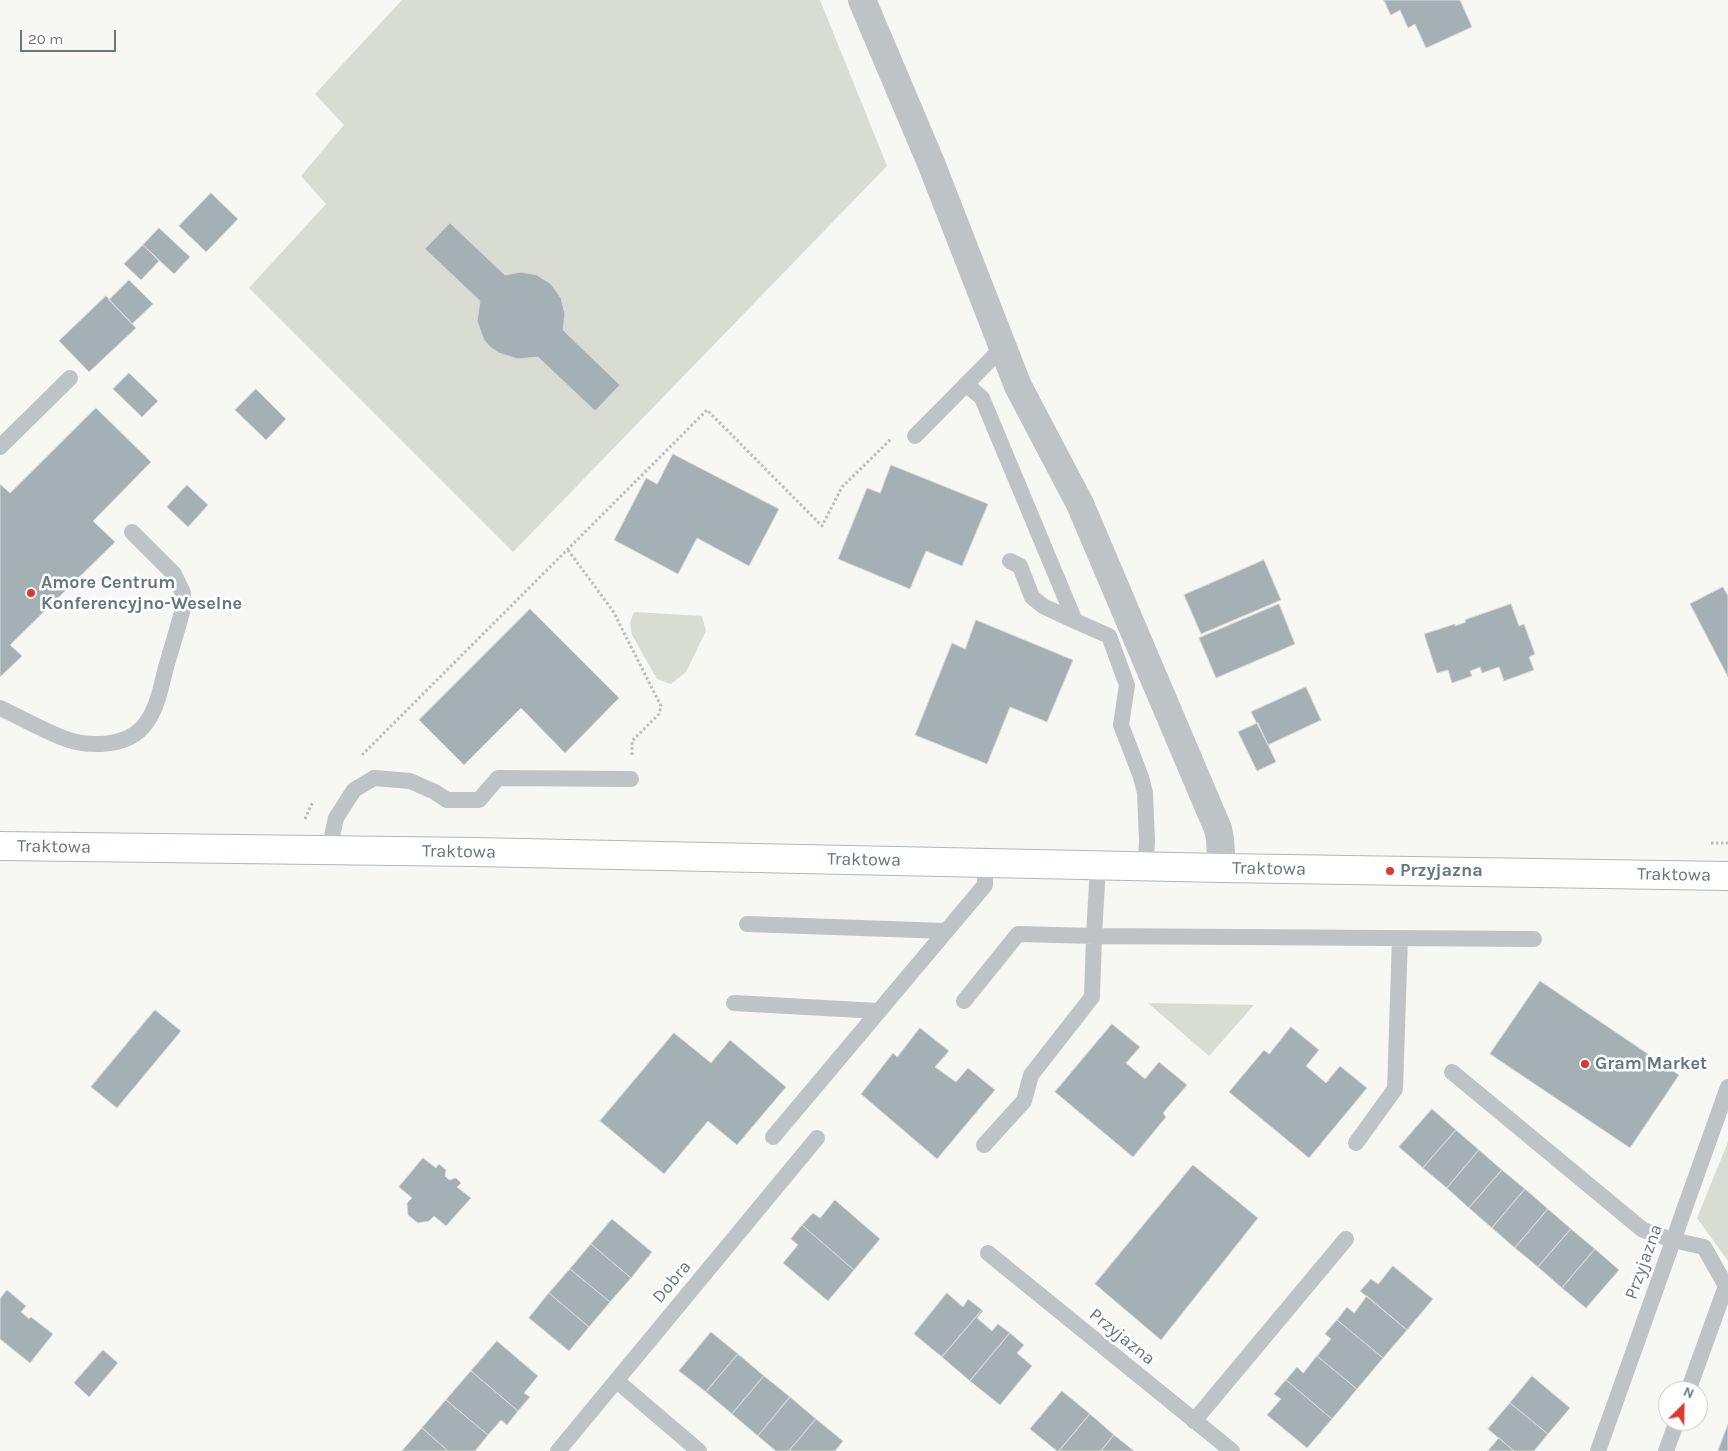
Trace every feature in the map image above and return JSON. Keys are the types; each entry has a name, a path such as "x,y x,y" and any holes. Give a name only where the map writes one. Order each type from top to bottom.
{"main road":[{"name":"Traktowa","path":"0,846 628,854 1145,867 1728,876"}],"street":[{"path":"862,0 930,163 1018,386 1080,504 1218,829 1222,868"}],"lane":[{"path":"915,436 1003,347"},
{"path":"0,447 70,378"},
{"path":"966,384 982,398 1075,621"},
{"path":"0,708 66,739 89,744 106,744 129,737 142,728 152,712 158,697 184,608 183,593 174,574 132,532"},
{"path":"1010,560 1020,566 1032,597 1043,606 1109,636 1127,685 1121,726 1141,777 1145,793 1147,842 1145,867"},
{"path":"329,850 336,818 354,790 374,778 410,781 435,792 447,800 479,800 498,778 631,779"},
{"path":"773,1136 985,884 985,863"},
{"path":"984,1145 1024,1101 1031,1075 1092,998 1098,865"},
{"path":"747,924 946,931"},
{"path":"964,1002 1018,934 1534,939"},
{"path":"1356,1143 1395,1089 1400,938"},
{"path":"734,1003 878,1011"},
{"path":"1452,1072 1643,1230 1673,1240 1704,1247 1726,1286 1692,1381"},
{"name":"Przyjazna","path":"1598,1451 1728,1086"},
{"name":"Dobra","path":"558,1451 817,1138"},
{"path":"1194,1420 1346,1239"},
{"name":"Przyjazna","path":"988,1253 1232,1451"},
{"path":"617,1381 699,1451"},
{"path":"1666,1451 1673,1431"}],"path":[{"path":"360,757 707,410 822,526 842,487 898,432"},
{"path":"568,550 613,611 662,706 659,714 632,741 631,779"},
{"path":"305,819 311,806 318,798"}],"shaded area":[{"path":"402,0 820,0 887,166 513,552 249,288 326,204 301,176 344,125 315,94"},
{"path":"634,612 702,616 706,631 686,672 671,684 657,679 632,635 630,623"},
{"path":"1148,1003 1254,1005 1209,1056"},
{"path":"1728,1142 1728,1261 1697,1218"}],"building":[{"path":"1384,0 1460,0 1472,27 1426,48 1415,24 1408,28 1400,10 1391,15"},
{"path":"211,193 238,219 206,252 179,226"},
{"path":"450,223 505,275 521,272 537,275 551,284 561,298 565,314 563,330 620,385 595,411 538,357 518,359 499,353 484,340 477,321 480,301 425,249"},
{"path":"159,228 190,257 174,274 143,245"},
{"path":"143,245 159,261 141,280 124,264"},
{"path":"129,280 153,304 132,324 109,300"},
{"path":"106,296 136,328 89,372 59,341"},
{"path":"129,373 158,401 142,417 113,389"},
{"path":"256,389 286,419 266,440 235,410"},
{"name":"Amore Centrum Konferencyjno-Weselne","path":"96,408 151,462 93,521 115,542 10,645 22,656 0,677 0,484 10,493"},
{"path":"673,454 779,509 749,566 697,538 678,574 614,540 646,478 657,484"},
{"path":"891,465 988,504 962,566 926,551 910,589 838,559 867,488 880,493"},
{"path":"187,485 208,505 188,527 167,507"},
{"path":"1264,560 1281,600 1201,634 1184,595"},
{"path":"1723,587 1728,596 1728,677 1690,604"},
{"path":"1279,604 1295,644 1216,678 1199,638"},
{"path":"1511,604 1519,626 1524,624 1535,654 1529,657 1534,670 1504,681 1499,667 1482,673 1480,667 1470,671 1472,676 1452,683 1448,670 1437,673 1424,634 1455,624 1455,626 1466,622 1465,620"},
{"path":"530,609 619,698 565,753 521,708 464,765 419,720"},
{"path":"976,620 1073,660 1047,722 1010,707 987,764 915,735 952,643 965,649"},
{"path":"1306,687 1321,720 1268,745 1251,712"},
{"path":"1258,723 1276,762 1257,771 1238,732"},
{"name":"Gram Market","path":"1540,981 1679,1075 1630,1148 1490,1054"},
{"path":"155,1010 181,1031 117,1108 91,1087"},
{"path":"1112,1024 1140,1047 1126,1063 1145,1079 1159,1062 1187,1085 1163,1113 1166,1117 1133,1157 1055,1092"},
{"path":"1291,1027 1319,1050 1306,1066 1326,1083 1340,1066 1367,1088 1309,1158 1229,1092 1264,1050 1269,1054"},
{"path":"920,1028 949,1051 935,1067 956,1082 968,1068 995,1090 937,1159 861,1094 893,1053 897,1057"},
{"path":"674,1033 711,1063 730,1040 786,1087 737,1145 708,1121 664,1174 600,1121"},
{"path":"1432,1109 1456,1130 1423,1168 1399,1147"},
{"path":"1456,1130 1479,1150 1447,1188 1423,1168"},
{"path":"1479,1150 1502,1170 1469,1208 1447,1188"},
{"path":"423,1158 436,1168 439,1164 446,1170 445,1176 449,1180 456,1178 461,1183 457,1187 471,1198 446,1226 434,1216 429,1221 418,1223 408,1215 407,1203 412,1198 399,1187"},
{"path":"1193,1165 1258,1218 1161,1340 1095,1284"},
{"path":"1502,1170 1525,1189 1492,1228 1469,1208"},
{"path":"1525,1189 1548,1209 1515,1248 1492,1228"},
{"path":"835,1200 880,1239 854,1270 802,1225 813,1213 820,1218"},
{"path":"1548,1209 1571,1229 1538,1267 1515,1248"},
{"path":"612,1219 652,1252 631,1278 591,1244"},
{"path":"802,1225 854,1270 828,1301 783,1263 798,1245 791,1239"},
{"path":"1571,1229 1595,1249 1562,1288 1538,1267"},
{"path":"591,1244 631,1278 610,1302 570,1269"},
{"path":"1595,1249 1619,1270 1586,1308 1562,1288"},
{"path":"1393,1266 1433,1299 1407,1330 1360,1291 1371,1279 1378,1284"},
{"path":"570,1269 610,1302 589,1327 549,1293"},
{"path":"7,1290 26,1306 21,1312 29,1319 31,1317 53,1334 30,1363 0,1339 0,1299"},
{"path":"549,1293 589,1327 569,1351 529,1318"},
{"path":"947,1293 963,1307 968,1299 982,1310 942,1357 914,1334"},
{"path":"1367,1296 1407,1330 1383,1358 1337,1320 1347,1307 1354,1313"},
{"path":"982,1310 977,1318 992,1331 998,1324 1010,1333 970,1381 942,1357"},
{"path":"1337,1320 1383,1358 1357,1389 1317,1356 1331,1339 1325,1334"},
{"path":"711,1332 738,1354 706,1392 679,1371"},
{"path":"1010,1333 1024,1345 1017,1353 1032,1366 1000,1405 970,1381"},
{"path":"497,1341 538,1376 524,1393 530,1397 518,1411 471,1371"},
{"path":"103,1350 118,1363 89,1397 74,1383"},
{"path":"738,1354 764,1376 732,1414 706,1392"},
{"path":"1317,1356 1357,1389 1332,1419 1286,1380 1297,1367 1303,1373"},
{"path":"471,1371 518,1411 507,1425 501,1420 488,1435 446,1400"},
{"path":"764,1376 790,1397 758,1436 732,1414"},
{"path":"1532,1376 1570,1408 1548,1434 1510,1403"},
{"path":"1286,1380 1332,1419 1307,1448 1267,1415 1281,1399 1274,1394"},
{"path":"1062,1391 1090,1414 1057,1451 1030,1429"},
{"path":"790,1397 816,1419 789,1451 776,1451 758,1436"},
{"path":"446,1400 488,1435 475,1451 448,1451 422,1428"},
{"path":"1510,1403 1548,1434 1534,1451 1514,1451 1488,1429"},
{"path":"1090,1414 1114,1435 1101,1451 1059,1451"},
{"path":"816,1419 843,1441 835,1451 789,1451"},
{"path":"1728,1424 1728,1451 1718,1451"},
{"path":"422,1428 448,1451 402,1451"},
{"path":"1114,1435 1134,1451 1101,1451"},
{"path":"1499,1438 1514,1451 1488,1451"}],"place":[{"name":"Amore Centrum Konferencyjno-Weselne","path":"31,593"},
{"name":"Przyjazna","path":"1390,871"},
{"name":"Gram Market","path":"1585,1064"}]}
